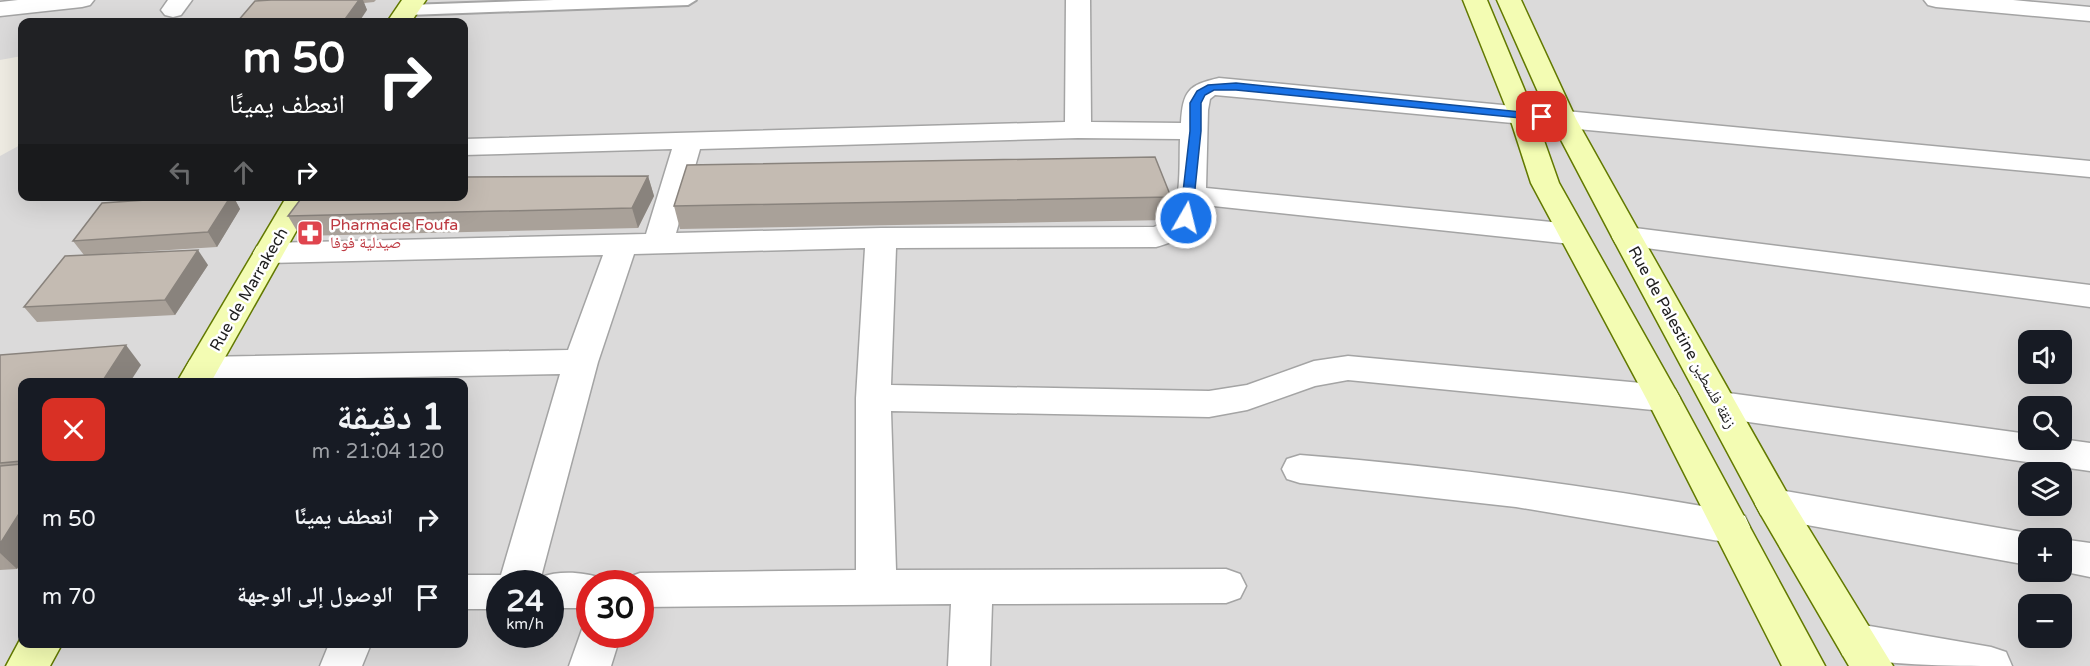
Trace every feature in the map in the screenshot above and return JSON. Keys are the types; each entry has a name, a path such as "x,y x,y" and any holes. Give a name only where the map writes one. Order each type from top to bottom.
{"main road":[{"path":"1475,0 1522,115 1545,183 1663,398 1804,666"},
{"name":"Rue de Palestine زنقة فلسطين","path":"1509,0 1563,119 1627,237 1774,504 1865,655"},
{"name":"Rue de Marrakech","path":"198,376 299,201"},
{"path":"27,666 38,648"}],"street":[{"path":"0,9 82,0"},
{"path":"1078,0 1078,130"},
{"path":"1936,0 2090,14"},
{"path":"268,254 881,238 1156,237 1182,224 1188,211 1197,97 1206,89 1219,86 2090,169"},
{"path":"468,147 1078,130 1196,131"},
{"path":"658,243 688,141"},
{"path":"1190,195 1571,234"},
{"path":"1627,237 2090,296"},
{"path":"876,587 873,398 881,238"},
{"path":"523,570 581,362 622,244"},
{"path":"198,376 581,362"},
{"path":"873,398 1209,404 1258,394 1278,384 1315,372 1348,368 1663,398"},
{"path":"1721,405 2090,457"},
{"path":"1300,469 1394,476 1490,487 1608,504 1731,527"},
{"path":"1774,504 2018,547"},
{"path":"2072,557 2090,560"},
{"path":"654,590 1226,586"},
{"path":"969,666 972,587"},
{"path":"468,592 486,592"},
{"path":"341,666 348,648"},
{"path":"590,666 596,648"},
{"path":"1865,655 1991,666"}],"lane":[{"path":"407,11 688,0"}],"shaded area":[{"path":"0,0 2090,0 2090,666 0,666 0,156 18,146 18,201 468,201 468,18 18,18 18,57 0,60"}],"building":[{"path":"359,0 346,18 240,18 255,1"},
{"path":"1155,157 1171,197 674,206 687,165"},
{"path":"648,176 632,208 288,216 299,201 468,201 468,177"},
{"path":"228,201 208,232 73,241 102,203"},
{"path":"198,250 165,300 24,307 65,256"},
{"path":"126,345 105,378 18,378 18,461 0,463 0,355"},
{"path":"18,464 18,515 0,544 0,466"}],"place":[{"name":"Pharmacie Foufa صيدلية فوفا","path":"310,233"}],"route":[{"path":"1186,218 1196,131 1195,107 1200,93 1212,87 1236,87 1542,117"}]}
